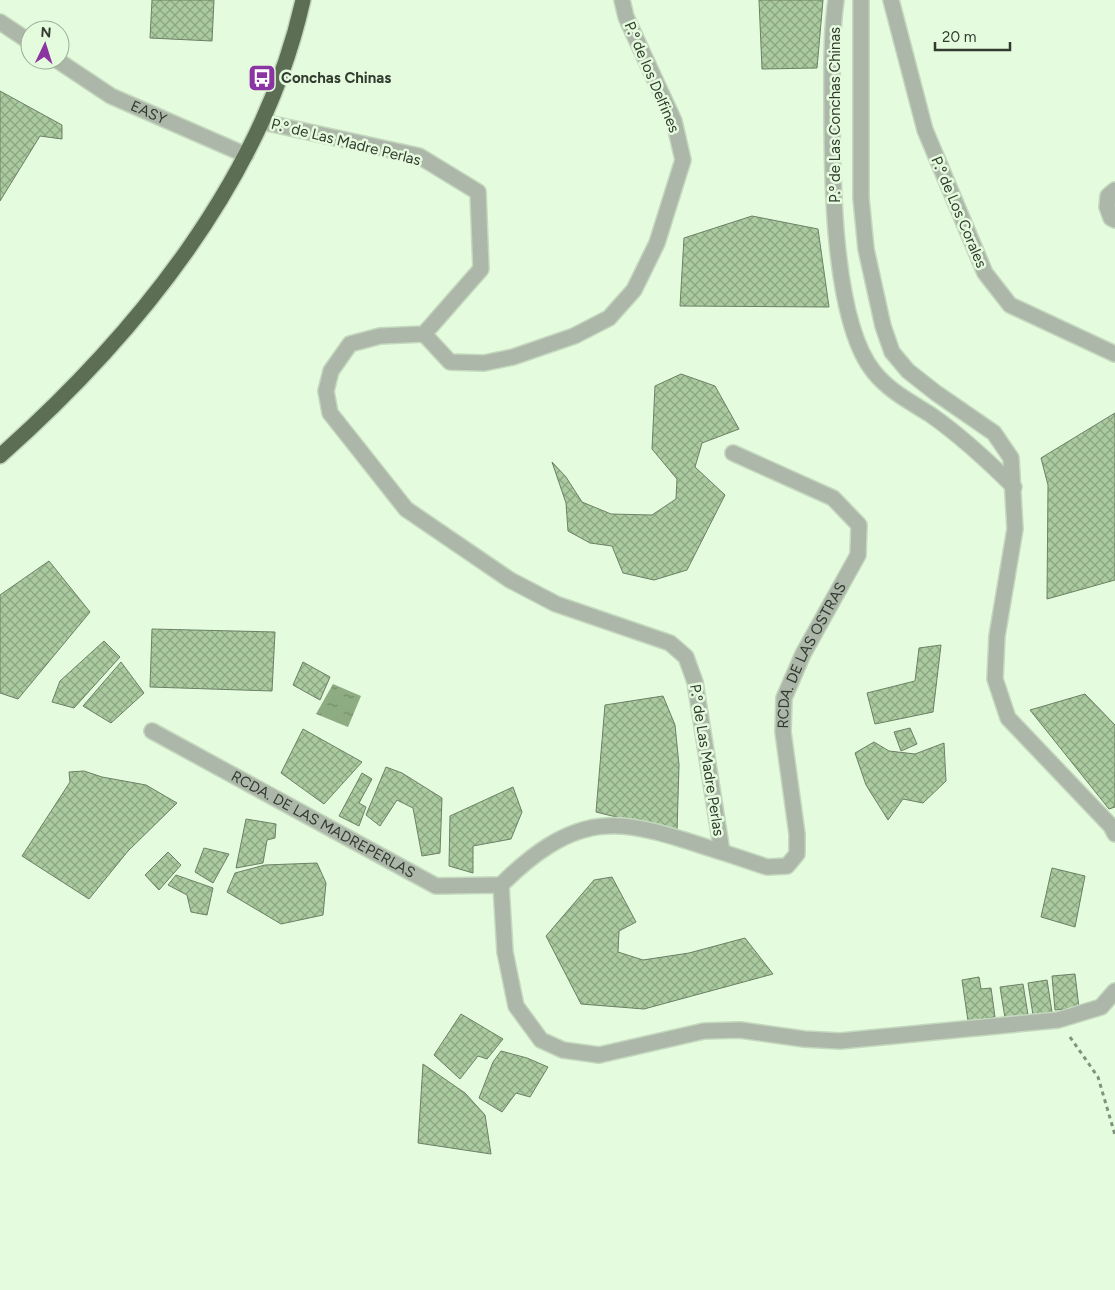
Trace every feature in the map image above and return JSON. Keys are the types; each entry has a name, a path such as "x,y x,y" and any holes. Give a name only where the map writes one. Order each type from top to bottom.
{"highway":[{"path":"0,456 47,414 118,341 197,235 263,122 280,79 303,0"}],"street":[{"name":"P.º de los Delfines","path":"424,334 450,362 484,363 513,357 574,336 609,318 634,290 657,243 683,160 674,121 626,17 622,0"},
{"name":"P.º de Las Conchas Chinas","path":"836,0 832,81 832,184 844,293 856,342 873,372 895,392 966,442 1014,487"},
{"name":"P.º de Las Conchas Chinas","path":"861,0 862,198 866,249 883,326 892,352 908,371 936,394 994,433 1011,458 1015,529 997,636 995,679 1008,718 1111,826 1115,834"},
{"name":"P.º de Los Corales","path":"892,0 925,130 985,273 1010,305 1115,354"},
{"path":"0,22 20,35"},
{"name":"EASY","path":"70,69 111,96 246,154"},
{"name":"P.º de Las Madre Perlas","path":"263,122 419,156 478,192 481,269 424,334 380,336 350,344 331,371 326,391 330,413 406,508 510,580 556,604 670,643 686,658 694,682 722,852 648,830 606,826 569,834 524,862 501,885"},
{"path":"1115,190 1108,196 1107,207 1111,218 1115,220"},
{"name":"RCDA. DE LAS OSTRAS","path":"722,852 768,867 787,866 797,854 798,834 783,732 784,698 803,654 858,555 859,525 834,498 733,454"},
{"name":"RCDA. DE LAS MADREPERLAS","path":"152,731 436,886 501,885"},
{"path":"501,885 506,952 516,1006 541,1040 563,1050 599,1055 704,1031 740,1030 804,1039 840,1041 1058,1020 1101,1007 1115,991"}],"path":[{"path":"1058,1020 1098,1077 1115,1135"}],"water":[{"path":"333,684 361,696 348,727 316,714"}],"building":[{"path":"152,0 214,0 212,41 150,38"},
{"path":"759,0 823,0 817,68 762,69"},
{"path":"0,91 62,125 62,139 40,136 0,201"},
{"path":"752,216 818,229 829,307 680,306 684,238"},
{"path":"681,374 715,386 739,429 702,443 695,467 725,495 687,570 654,580 623,573 612,546 590,543 568,531 566,503 552,462 566,477 582,502 611,514 652,515 676,499 677,479 652,449 655,386"},
{"path":"1115,413 1115,580 1047,599 1048,485 1041,458"},
{"path":"49,561 90,612 18,699 0,693 0,595"},
{"path":"152,629 275,632 272,691 150,687"},
{"path":"104,641 120,657 74,708 52,702 60,681"},
{"path":"941,645 933,712 875,724 867,693 915,681 919,648"},
{"path":"121,662 144,693 111,723 83,706"},
{"path":"303,662 330,677 320,700 293,685"},
{"path":"1085,694 1115,725 1115,807 1109,809 1030,710"},
{"path":"663,696 675,725 679,765 677,832 596,812 605,705"},
{"path":"910,728 917,744 901,751 894,732"},
{"path":"303,729 362,762 324,804 281,773"},
{"path":"874,742 889,751 915,754 944,743 946,781 923,803 903,799 888,820 866,785 855,753"},
{"path":"386,767 402,773 442,798 440,853 422,856 413,808 397,800 380,826 366,815"},
{"path":"84,771 102,777 146,785 177,803 128,851 89,899 22,856 70,782 69,772"},
{"path":"362,773 372,779 359,803 366,807 359,826 339,816"},
{"path":"513,787 522,812 511,839 473,846 473,873 449,866 450,816"},
{"path":"246,819 276,824 275,838 267,840 263,863 236,868"},
{"path":"204,848 229,854 213,883 195,872"},
{"path":"168,852 181,865 159,890 145,875"},
{"path":"317,863 326,883 323,915 281,924 227,892 235,873 265,865"},
{"path":"1052,868 1085,876 1075,927 1041,917"},
{"path":"176,875 213,888 207,915 191,912 187,895 168,885"},
{"path":"612,877 636,922 619,931 618,952 643,960 689,953 745,938 773,974 644,1009 581,1004 546,936 594,880"},
{"path":"1075,974 1079,1008 1055,1010 1052,976"},
{"path":"979,977 981,989 991,988 995,1017 968,1021 962,980"},
{"path":"1047,980 1052,1012 1033,1015 1028,983"},
{"path":"1023,984 1028,1015 1005,1018 1000,987"},
{"path":"461,1014 503,1039 487,1059 478,1056 460,1079 434,1055"},
{"path":"501,1051 527,1058 548,1067 530,1097 516,1093 502,1112 479,1098 493,1062"},
{"path":"423,1064 465,1093 485,1115 491,1154 418,1143"}],"place":[{"name":"Conchas Chinas","path":"262,78"}]}
